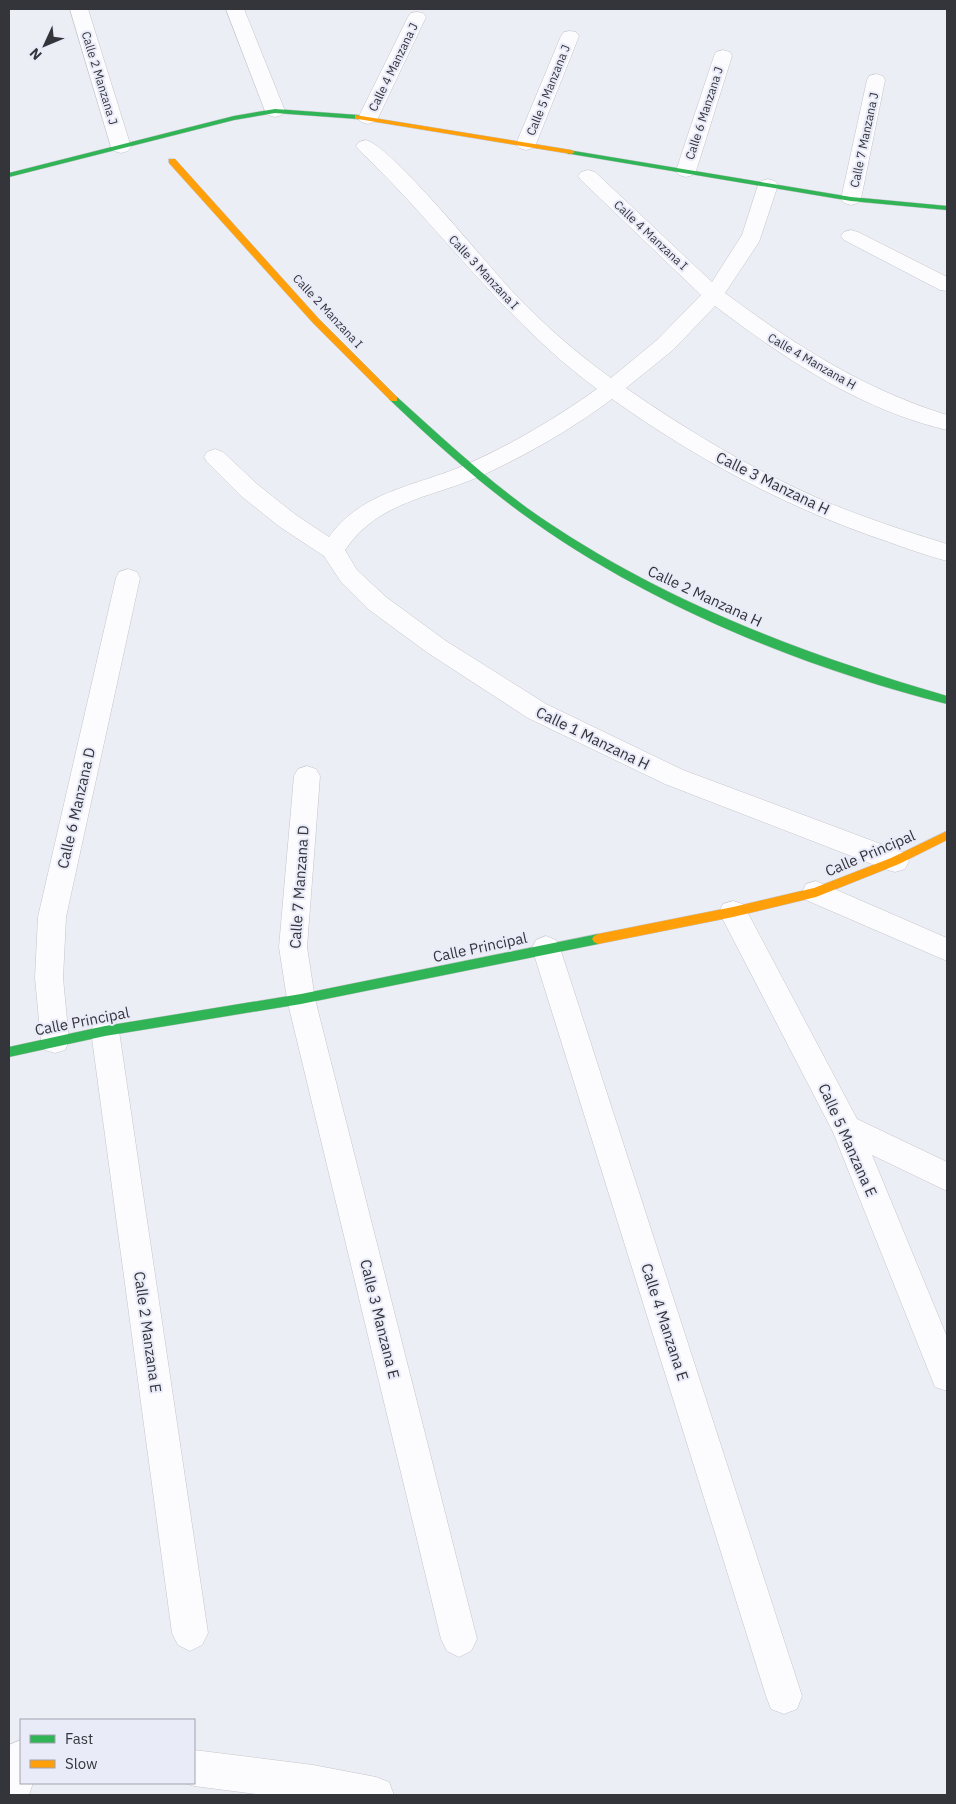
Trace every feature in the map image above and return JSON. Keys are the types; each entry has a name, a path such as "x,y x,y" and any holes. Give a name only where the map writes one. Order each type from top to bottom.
{"street":[{"name":"Calle 2 Manzana J","path":"79,9 121,147"},
{"path":"235,9 275,111"},
{"name":"Calle 4 Manzana J","path":"368,118 417,17"},
{"name":"Calle 5 Manzana J","path":"526,144 570,36"},
{"name":"Calle 6 Manzana J","path":"686,170 723,56"},
{"name":"Calle 7 Manzana J","path":"851,199 876,80"},
{"path":"9,176 234,118 275,111 324,113 368,118 851,199 947,208"},
{"name":"Calle 3 Manzana I","path":"366,146 388,165 493,283 552,343 610,389"},
{"name":"Calle 2 Manzana I","path":"172,161 349,355 411,416 474,471"},
{"name":"Calle 4 Manzana I","path":"588,176 714,295"},
{"path":"215,457 288,521 332,550 346,530 394,498 474,471 556,426 653,357 714,295 750,242 768,185"},
{"path":"852,236 947,285"},
{"name":"Calle 4 Manzana H","path":"714,295 774,340 834,377 905,410 947,423"},
{"name":"Calle 3 Manzana H","path":"610,389 720,458 796,497 879,530 947,553"},
{"name":"Calle 2 Manzana H","path":"474,471 538,518 649,588 718,621 805,656 918,693 947,700"},
{"name":"Calle 1 Manzana H","path":"332,550 349,576 377,602 437,648 537,711 674,777 895,861"},
{"name":"Calle 6 Manzana D","path":"55,1041 49,978 52,917 128,578"},
{"name":"Calle 7 Manzana D","path":"302,999 293,947 307,776"},
{"name":"Calle Principal","path":"9,1052 105,1030 302,999 546,948 733,912 816,892 895,861 947,835"},
{"path":"816,892 947,950"},
{"name":"Calle 5 Manzana E","path":"733,912 846,1128 947,1376"},
{"name":"Calle 4 Manzana E","path":"546,948 784,1696"},
{"name":"Calle 3 Manzana E","path":"302,999 458,1639"},
{"name":"Calle 2 Manzana E","path":"105,1030 190,1633"},
{"path":"846,1128 947,1177"},
{"path":"11,1795 20,1762"},
{"path":"195,1768 312,1789 376,1795"}],"traffic: fast":[{"path":"9,175 234,118 275,111 358,117"},
{"path":"571,152 851,199 947,208"},
{"path":"394,399 490,484 524,510 572,543 623,573 674,600 781,646 835,666 947,700"},
{"path":"9,1052 105,1031 301,999 598,939"}],"traffic: slow":[{"path":"358,117 571,152"},
{"path":"172,161 316,321 394,399"},
{"path":"598,939 733,912 816,892 895,861 947,835"}]}
